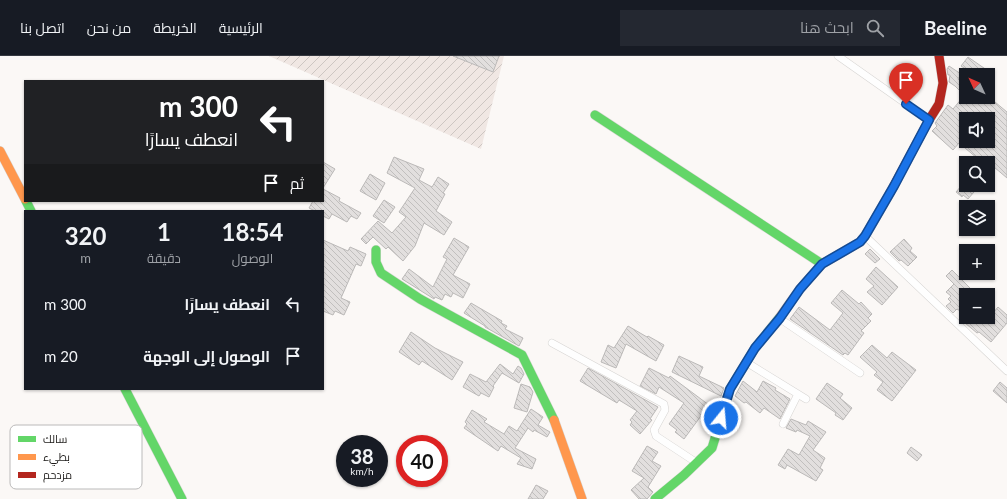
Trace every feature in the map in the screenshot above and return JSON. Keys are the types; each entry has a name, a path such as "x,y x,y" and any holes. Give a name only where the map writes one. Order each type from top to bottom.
{"street":[{"path":"838,56 929,120"},
{"path":"655,499 684,475 712,448 730,389 755,348 780,318 800,289 822,264 860,242 865,236 939,104 943,83 939,56"},
{"path":"595,115 822,264"},
{"path":"0,151 24,196"},
{"path":"865,236 1007,371"},
{"path":"376,250 376,262 380,273 420,298 522,354 554,421 582,499"},
{"path":"780,318 860,373"},
{"path":"552,343 664,404 666,410 654,430 656,436 697,463"},
{"path":"746,362 806,399"},
{"path":"126,390 182,499"},
{"path":"783,424 798,394"}],"shaded area":[{"path":"269,56 504,56 481,149"}],"building":[{"path":"453,56 499,56 493,72"},
{"path":"968,57 984,68 964,68 961,66"},
{"path":"949,66 959,73 959,90 949,82 950,75 948,75 947,69"},
{"path":"959,102 959,104 995,104 995,102 1007,112 1007,178 995,168 995,156 975,156 965,148 995,148 995,112 959,112 959,143 953,150 932,131 937,126 935,123 948,105 953,109"},
{"path":"394,157 424,169 419,180 432,187 438,177 449,184 443,193 445,194 436,211 452,222 444,235 424,223 415,246 403,261 388,247 386,249 373,237 366,244 361,239 378,221 392,233 406,217 399,212 415,188 387,173"},
{"path":"324,163 335,169 324,186"},
{"path":"370,174 385,183 376,200 360,191"},
{"path":"959,188 959,192 974,192 968,199 963,195 962,197 956,192"},
{"path":"324,190 340,198 339,201 361,213 357,219 351,216 347,222 332,214 329,219 324,216 324,210 313,210 309,208 312,202 324,202"},
{"path":"384,200 395,207 384,223 373,216"},
{"path":"454,238 469,247 453,275 470,284 463,298 453,293 451,297 445,294 442,300 435,297 434,299 402,279 409,269 433,287 447,259 443,257"},
{"path":"904,239 912,248 910,251 917,257 908,266 901,260 899,261 890,252"},
{"path":"324,240 348,251 350,247 366,254 361,266 356,264 341,298 350,302 344,315 335,311 333,315 324,311"},
{"path":"870,249 880,259 875,263 865,254"},
{"path":"876,267 898,287 882,305 867,292 874,286 866,279"},
{"path":"952,270 959,277 959,280 962,280 970,288 959,288 959,310 957,309 953,313 946,306 951,302 948,299 951,296 946,292 954,284 946,276"},
{"path":"842,290 859,304 861,302 872,314 868,318 871,321 861,331 864,333 848,355 845,353 843,355 790,319 799,307 830,330 843,313 831,303"},
{"path":"471,303 502,321 501,323 507,326 505,329 523,338 519,346 485,327 464,313"},
{"path":"998,307 1007,315 1007,323 991,342 966,324 995,324 995,311"},
{"path":"628,326 664,345 656,361 626,344 616,368 601,362 608,345 614,348"},
{"path":"411,332 435,348 463,362 452,380 422,361 419,365 399,352"},
{"path":"872,345 887,358 892,352 916,370 892,401 877,390 883,382 874,375 877,372 860,357"},
{"path":"679,356 703,367 699,376 724,388 721,396 672,372"},
{"path":"500,364 513,374 518,366 521,368 524,374 519,383 502,373 493,386 494,387 489,397 481,393 479,396 463,387 470,374 486,382"},
{"path":"588,368 658,407 650,419 652,420 640,434 630,425 632,422 630,420 637,411 619,400 617,403 580,381"},
{"path":"649,368 669,378 670,376 709,405 684,439 675,432 677,430 669,424 684,403 659,387 656,394 640,386"},
{"path":"743,381 757,392 763,381 776,388 775,390 790,399 780,419 764,408 760,413 746,402 744,403 735,396"},
{"path":"1000,382 1007,388 1007,403 993,391"},
{"path":"827,383 843,394 840,398 852,408 843,420 835,415 836,413 816,399"},
{"path":"521,384 530,387 533,392 527,412 514,408"},
{"path":"531,409 543,417 538,425 550,432 547,437 534,430 533,432 528,428 515,448 536,459 532,469 517,464 521,458 501,446 498,451 464,428 467,424 465,422 472,410 487,419 484,422 504,434 509,426 517,431"},
{"path":"791,419 806,425 808,421 826,432 813,450 825,458 820,468 823,470 816,481 787,465 785,469 778,465 788,449 799,455 810,436 797,430 796,432 786,428"},
{"path":"647,446 658,452 652,461 661,466 648,487 653,492 647,499 639,499 631,490 644,478 632,471"},
{"path":"911,447 922,455 917,461 907,453"},
{"path":"536,485 548,491 543,499 528,499"}],"traffic: fast":[{"path":"595,115 822,264"},
{"path":"26,202 30,210"},
{"path":"376,250 376,262 381,273 420,299 522,355 554,420"},
{"path":"655,499 684,475 712,448 730,389 755,348 780,317"},
{"path":"126,390 182,499"}],"traffic: slow":[{"path":"0,151 24,197"},
{"path":"780,317 800,289 822,264 860,242 890,193"},
{"path":"554,420 582,499"}],"traffic: jam":[{"path":"890,193 939,104 943,83 939,56"}],"route":[{"path":"721,418 730,389 755,348 780,318 800,289 822,264 860,242 873,223 929,120 906,104"}]}
